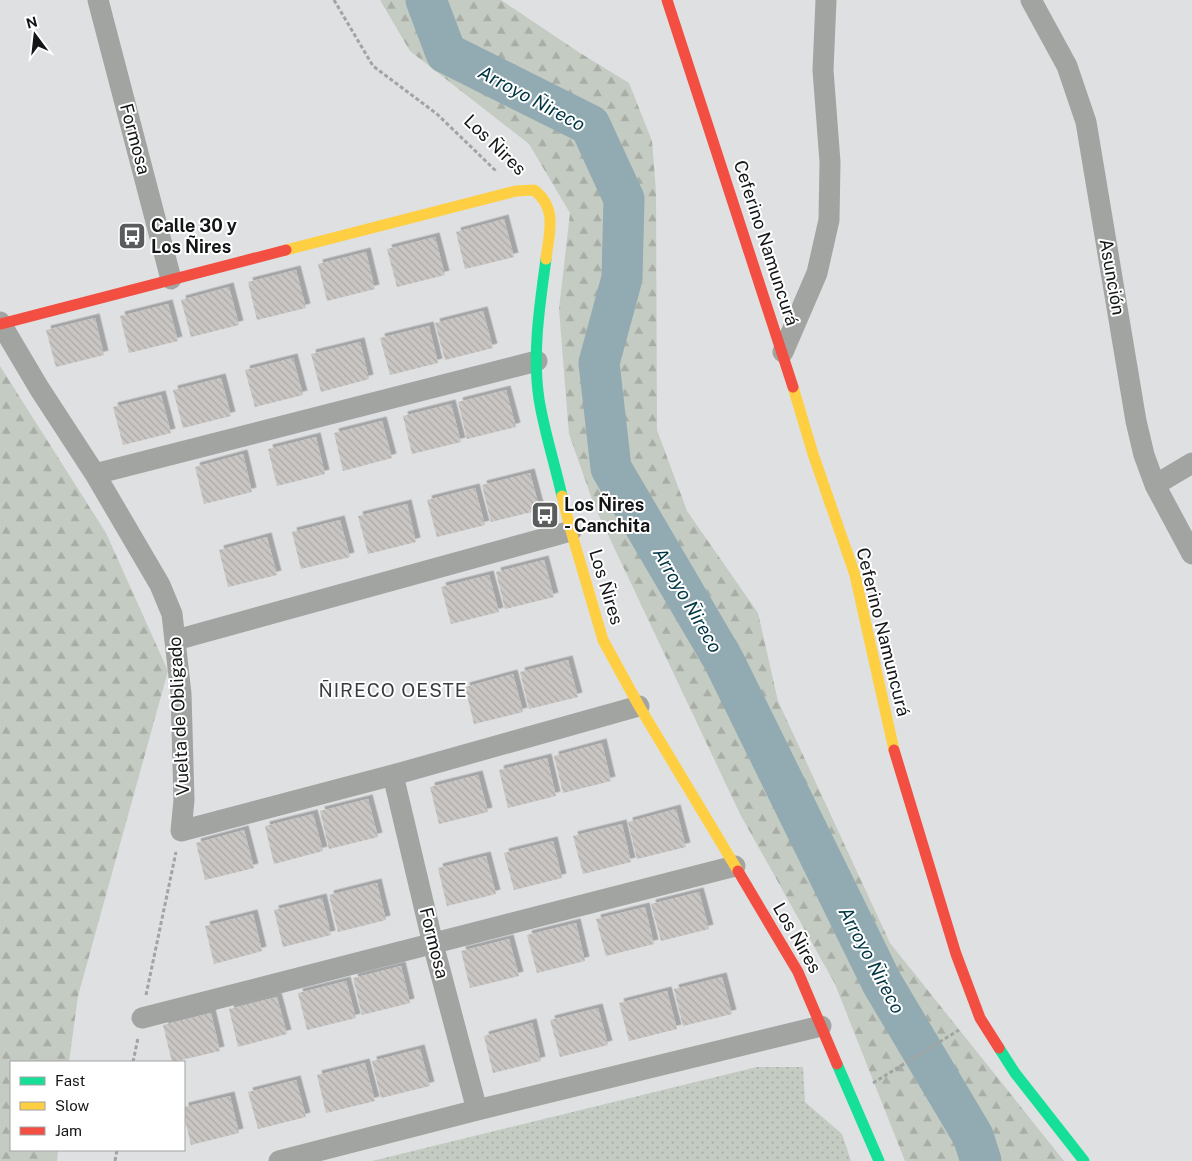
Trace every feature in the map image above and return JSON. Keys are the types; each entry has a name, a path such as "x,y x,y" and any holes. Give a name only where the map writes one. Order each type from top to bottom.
{"street":[{"name":"Formosa","path":"98,0 171,279"},
{"name":"Ceferino Namuncurá","path":"667,0 783,352 813,454 855,575 891,741 959,963 980,1018 1015,1073 1084,1161"},
{"path":"783,352 817,273 829,220 830,162 824,70 826,0"},
{"name":"Asunción","path":"1031,0 1067,66 1086,122 1136,421 1144,455 1155,485 1192,554"},
{"name":"Los Ñires","path":"516,191 534,190 543,197 549,208 550,223 540,308 537,361 539,399 571,531 603,640 639,706 798,972 879,1161"},
{"path":"0,323 516,191"},
{"name":"Vuelta de Obligado","path":"0,323 38,388 95,474 160,585 172,614 181,694 184,800 181,831"},
{"path":"95,474 537,361"},
{"path":"1155,485 1192,463"},
{"path":"176,640 571,531"},
{"path":"181,831 393,775 639,706"},
{"name":"Formosa","path":"393,775 477,1110"},
{"path":"142,1018 735,866"},
{"path":"279,1161 477,1110 821,1026"}],"path":[{"name":"Los Ñires","path":"334,0 372,66 437,114 516,191"},
{"path":"133,1061 181,831"},
{"path":"851,1097 943,1038"}],"green space":[{"path":"380,0 501,0 629,83 652,141 656,192 657,430 687,511 758,613 778,701 890,943 1064,1161 905,1161 835,984 740,814 594,505 569,434 559,309 570,213 529,144 410,51"},
{"path":"0,366 106,533 168,671 78,996 69,1061 10,1061 10,1151 58,1151 57,1161 0,1161"},
{"path":"757,1067 803,1067 805,1102 842,1134 851,1161 372,1161"}],"building":[{"path":"504,219 514,257 465,269 456,232"},
{"path":"435,237 445,275 397,287 387,249"},
{"path":"366,252 375,289 327,301 318,264"},
{"path":"296,270 306,308 257,320 248,282"},
{"path":"229,287 239,325 191,337 181,300"},
{"path":"168,304 178,341 129,353 120,316"},
{"path":"483,311 493,348 445,360 435,323"},
{"path":"95,318 104,355 56,367 46,330"},
{"path":"429,326 438,363 390,375 380,338"},
{"path":"360,342 369,379 321,392 311,354"},
{"path":"293,358 303,395 255,407 245,370"},
{"path":"221,378 231,416 183,428 173,390"},
{"path":"506,390 516,427 467,439 458,402"},
{"path":"161,395 171,433 123,445 113,407"},
{"path":"451,404 461,442 412,454 403,416"},
{"path":"382,421 392,458 343,471 334,433"},
{"path":"316,437 325,474 277,486 268,449"},
{"path":"243,454 252,492 204,504 195,467"},
{"path":"530,473 540,510 491,522 482,485"},
{"path":"475,488 485,525 437,537 427,500"},
{"path":"407,504 416,542 368,554 358,516"},
{"path":"340,520 350,557 301,569 292,532"},
{"path":"267,537 277,575 228,587 219,550"},
{"path":"544,560 554,597 505,609 496,572"},
{"path":"489,575 499,612 451,624 441,587"},
{"path":"568,660 578,697 529,709 520,672"},
{"path":"513,674 523,712 474,724 465,687"},
{"path":"602,743 611,781 563,793 554,756"},
{"path":"547,758 556,796 508,808 499,770"},
{"path":"478,775 488,812 439,824 430,787"},
{"path":"368,799 378,837 329,849 320,811"},
{"path":"676,809 686,847 637,859 628,822"},
{"path":"313,814 323,851 274,864 265,826"},
{"path":"622,824 631,862 583,874 573,836"},
{"path":"244,830 254,868 205,880 196,843"},
{"path":"553,841 562,878 514,890 504,853"},
{"path":"486,856 496,894 447,906 438,868"},
{"path":"377,883 386,920 338,932 329,895"},
{"path":"699,892 709,929 661,941 651,904"},
{"path":"322,898 331,935 283,947 274,910"},
{"path":"645,907 654,944 606,956 596,919"},
{"path":"253,914 262,951 214,964 205,926"},
{"path":"576,923 585,961 537,973 527,935"},
{"path":"509,939 519,976 470,988 461,951"},
{"path":"401,966 410,1003 362,1015 353,978"},
{"path":"722,977 732,1014 683,1026 674,989"},
{"path":"346,981 356,1018 307,1030 298,993"},
{"path":"667,991 677,1029 629,1041 619,1003"},
{"path":"277,997 287,1034 238,1047 229,1009"},
{"path":"598,1008 608,1045 560,1057 550,1020"},
{"path":"211,1013 220,1051 172,1061 163,1025"},
{"path":"532,1023 541,1061 493,1073 484,1036"},
{"path":"420,1049 430,1086 381,1098 372,1061"},
{"path":"365,1063 375,1101 326,1113 317,1075"},
{"path":"296,1080 306,1117 258,1129 248,1092"},
{"path":"230,1096 239,1133 191,1145 185,1119 185,1107"}],"waterway":[{"name":"Arroyo Ñireco","path":"426,0 446,53 590,125 624,199 622,278 599,363 611,468 724,661 882,983 973,1136 981,1161"}],"traffic: fast":[{"path":"546,259 538,329 537,382 544,423 562,496"},
{"path":"999,1048 1015,1073 1084,1161"},
{"path":"837,1064 879,1161"}],"traffic: slow":[{"path":"286,250 516,191 534,190 542,197 549,213 550,230 546,259"},
{"path":"793,387 813,454 855,575 894,750"},
{"path":"562,496 603,640 639,706 738,871"}],"traffic: jam":[{"path":"667,0 793,387"},
{"path":"1,324 286,250"},
{"path":"894,750 956,954 980,1018 999,1048"},
{"path":"738,871 798,972 837,1064"}],"place":[{"name":"Calle 30 y Los Ñires","path":"132,236"},
{"name":"Los Ñires - Canchita","path":"545,515"}],"district":[{"name":"ÑIRECO OESTE","path":"393,690"}]}
